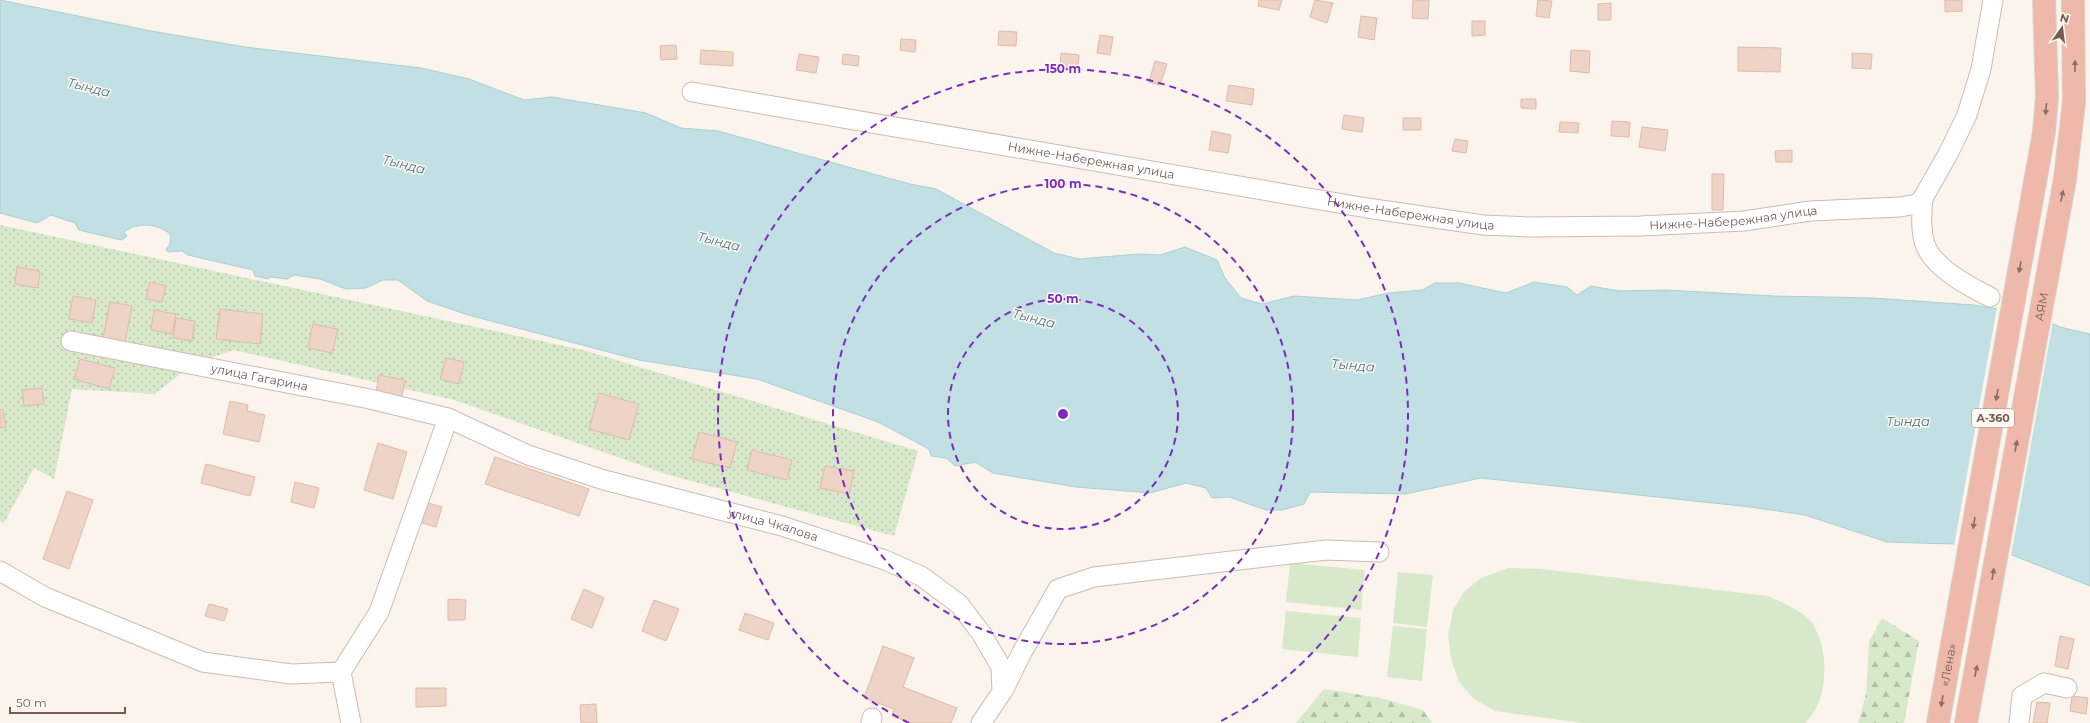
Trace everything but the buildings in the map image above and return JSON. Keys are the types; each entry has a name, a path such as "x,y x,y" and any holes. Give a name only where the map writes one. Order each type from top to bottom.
{"highway":[{"name":"«Лена»","path":"1938,723 2038,170 2047,97 2044,0"},
{"name":"АЯМ","path":"1966,723 2065,179 2074,102 2073,0"}],"street":[{"path":"1990,297 1958,279 1934,259 1925,245 1921,221 1923,198 1957,138 1969,109 1981,69 1993,0"},
{"name":"Нижне-Набережная улица","path":"692,92 1367,208 1483,224 1531,227 1706,224 1744,221 1810,212 1900,207 1917,204 1923,198"},
{"name":"улица Гагарина","path":"71,341 370,400 448,418"},
{"path":"351,723 341,672 379,612 448,418"},
{"name":"улица Чкалова","path":"448,418 528,455 604,480 816,536 885,560 921,576 959,604 981,633 1001,668 1002,692"},
{"path":"981,723 1002,692 1021,654 1058,589 1094,577 1303,552 1326,550 1379,552"},
{"path":"0,571 45,597 203,662 291,674 341,672"},
{"path":"2019,723 2022,696 2044,683 2066,688"}],"green space":[{"path":"0,225 583,350 918,451 894,536 669,475 454,400 234,350 193,364 155,394 72,389 54,479 34,468 4,523 0,521"},
{"path":"1290,563 1365,570 1361,610 1286,602"},
{"path":"1508,568 1542,569 1768,596 1803,614 1812,623 1818,634 1824,661 1823,689 1819,702 1813,714 1805,723 1582,723 1495,711 1474,699 1459,682 1451,659 1448,635 1453,610 1464,592 1481,578"},
{"path":"1398,572 1433,575 1427,627 1393,623"},
{"path":"1286,611 1361,618 1358,657 1282,649"},
{"path":"1882,618 1919,641 1904,723 1858,723 1866,694 1869,642"},
{"path":"1393,626 1427,629 1422,681 1387,677"},
{"path":"1324,689 1380,698 1423,710 1432,723 1296,723"}],"water":[{"name":"Тында","path":"0,0 151,31 245,47 421,68 469,79 524,100 552,97 646,113 681,128 718,131 910,184 936,189 1054,253 1080,259 1138,254 1160,255 1185,247 1217,260 1225,278 1241,298 1262,304 1294,296 1357,300 1389,293 1422,290 1435,283 1459,283 1506,293 1534,282 1567,287 1577,295 1591,286 1619,291 1666,290 1774,296 1872,298 1974,305 2034,315 2060,327 2090,334 2090,586 1987,545 1887,542 1805,515 1750,507 1481,478 1405,494 1310,492 1304,504 1282,510 1266,510 1229,497 1212,498 1206,488 1186,483 1150,493 1076,487 993,473 975,462 955,466 946,458 931,456 929,449 878,422 757,379 639,360 468,315 427,301 398,280 383,280 366,288 346,289 320,279 294,275 287,279 271,277 268,279 255,276 253,270 188,255 182,251 168,252 166,249 169,246 170,234 165,230 153,226 141,225 129,229 124,232 127,236 121,240 79,230 75,223 51,215 37,223 0,213"}],"pier":[{"path":"1997,307 2034,313 2053,321 2011,556 1987,547 1954,546"}]}
